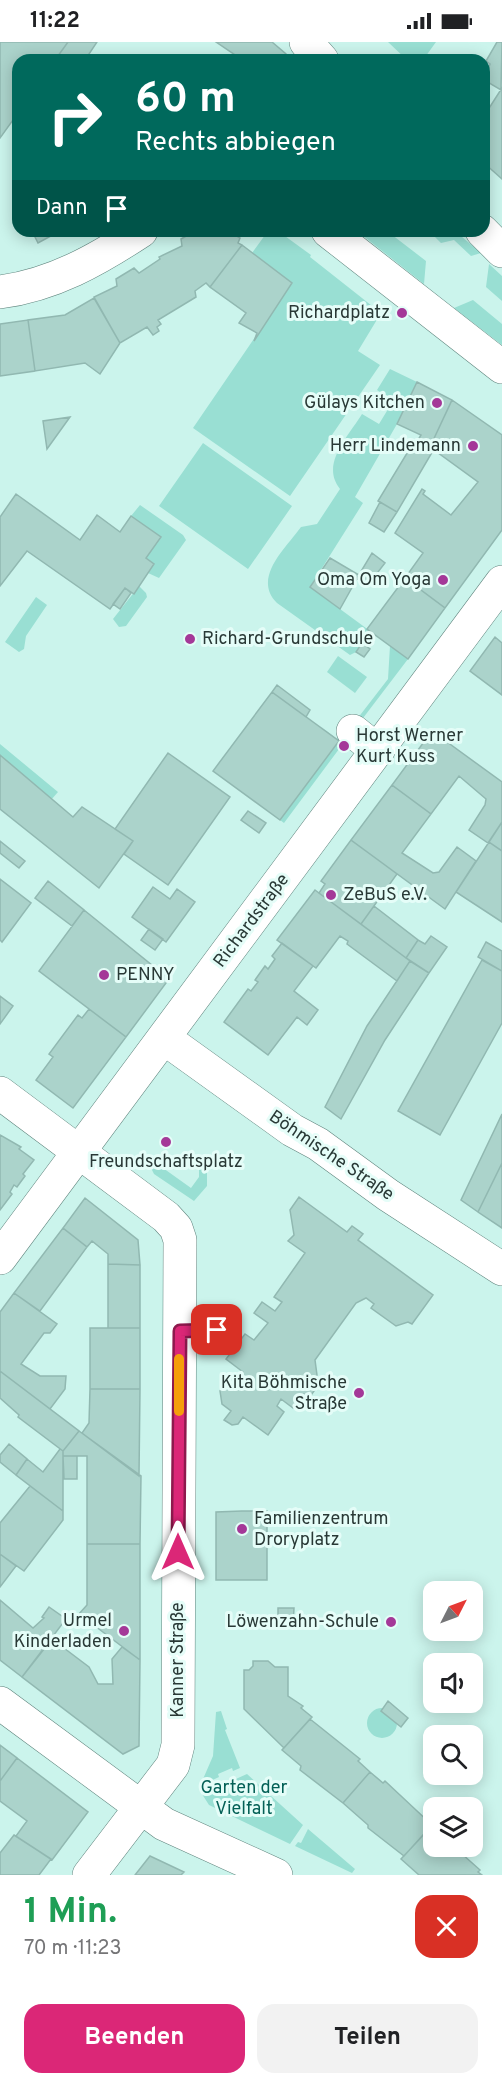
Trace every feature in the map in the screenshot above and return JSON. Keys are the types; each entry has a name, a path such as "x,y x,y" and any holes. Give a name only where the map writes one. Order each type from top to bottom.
{"street":[{"path":"306,42 317,54"},
{"path":"0,292 36,286 58,277 107,253 132,237"},
{"path":"336,237 502,368"},
{"path":"488,237 502,251"},
{"name":"Richardstraße","path":"0,1258 164,1038 365,741 502,582"},
{"name":"Böhmische Straße","path":"164,1038 291,1130 318,1144 388,1196 502,1269"},
{"name":"Kanner Straße","path":"0,1093 166,1217 176,1228 180,1240 178,1745 172,1765 89,1875"},
{"path":"180,1331 217,1330"},
{"path":"0,1703 140,1808 176,1830 276,1875"}],"green space":[{"path":"388,42 436,42 427,54 401,54"},
{"path":"264,237 286,237 381,313 358,351 380,365 290,496 193,428 292,283 252,253"},
{"path":"365,237 395,237 426,261 424,284"},
{"path":"435,237 462,237 481,253 471,256 454,240 441,243"},
{"path":"489,264 502,276 502,301 486,287"},
{"path":"473,300 502,324 502,345 454,308"},
{"path":"390,369 417,382 397,424 355,497 363,503 310,587 370,631 356,652 350,655 277,603 270,593 269,574 280,554 301,527 317,524 340,489 335,480 334,460 362,414 379,424 393,401 377,390"},
{"path":"203,443 292,506 248,569 159,506"},
{"path":"140,505 183,535 186,540 159,578 148,573 154,564 146,558 131,516"},
{"path":"139,586 147,597 126,626 119,627 113,619"},
{"path":"36,597 47,605 26,636 24,649 19,652 5,642"},
{"path":"390,646 408,659 357,726 354,723 388,679"},
{"path":"338,656 367,677 355,693 327,672"},
{"path":"320,726 337,739 339,736 345,741 284,823 280,820 338,741"},
{"path":"0,744 58,792 51,800 0,755"},
{"path":"199,1156 207,1156 207,1186 194,1201 154,1174 152,1170 156,1163 191,1188 199,1177"},
{"path":"382,1708 393,1712 397,1723 393,1734 382,1738 371,1734 367,1723 371,1712"},
{"path":"221,1711 227,1729 225,1730 240,1768 233,1771 232,1768 218,1774 219,1777 200,1786 213,1756 216,1712"},
{"name":"Garten der Vielfalt","path":"247,1774 303,1825 290,1844 209,1805 202,1794"},
{"path":"308,1829 355,1869 352,1873 295,1846 298,1842 301,1843"}],"building":[{"path":"0,42 68,42 59,54 12,54 12,121 0,138"},
{"path":"68,42 97,42 89,54 59,54"},
{"path":"216,42 272,42 286,54 234,54"},
{"path":"497,42 502,42 501,90 490,84 490,54"},
{"path":"502,88 502,179 490,168 490,107"},
{"path":"35,237 49,237 38,243"},
{"path":"184,237 238,237 238,243 242,245 210,287 206,283 195,291 196,297 158,320 161,324 157,327 159,331 153,335 147,327 120,343 94,297 117,286 116,279 134,268 139,273 160,259 159,257 182,246 181,239"},
{"path":"242,245 292,283 254,341 257,333 239,323 246,313 210,287"},
{"path":"94,298 120,343 100,374 85,363 35,371 28,320 65,315"},
{"path":"28,320 35,371 0,376 0,324"},
{"path":"417,382 452,400 430,447 418,440 421,435 397,424"},
{"path":"452,400 502,435 502,530 445,608 405,578 423,553 395,533 422,489 425,491 423,494 451,515 478,482 430,447"},
{"path":"70,417 47,449 43,421"},
{"path":"415,440 434,449 397,512 378,501"},
{"path":"16,494 80,540 97,515 120,532 131,516 161,537 146,558 154,564 134,594 125,588 110,609 27,551 0,586 0,517"},
{"path":"380,502 397,512 384,532 369,523"},
{"path":"372,553 385,563 368,585 357,578"},
{"path":"330,558 359,575 340,609 310,587"},
{"path":"405,578 445,608 408,659 367,629"},
{"path":"125,588 131,593 120,609 113,604"},
{"path":"495,637 502,643 502,695 470,671"},
{"path":"362,643 370,649 364,657 356,652"},
{"path":"277,685 310,710 306,717 272,692"},
{"path":"272,692 339,741 280,820 213,771"},
{"path":"432,731 502,782 502,822 488,843 469,830 485,805 486,799 459,776 431,814 392,785"},
{"path":"168,753 230,797 168,885 124,854 133,841 115,829"},
{"path":"0,755 73,817 82,807 133,841 99,888 0,809"},
{"path":"392,785 431,814 402,853 433,873 439,872 457,847 476,861 445,909 351,840"},
{"path":"248,811 266,823 259,833 241,820"},
{"path":"502,822 502,851 489,842"},
{"path":"351,840 397,874 361,924 319,893 325,884 321,881"},
{"path":"0,841 25,861 19,868 0,853"},
{"path":"489,842 502,851 502,922 456,892"},
{"path":"0,879 31,903 2,942 0,940"},
{"path":"48,881 84,910 72,926 35,898"},
{"path":"153,887 170,899 177,889 195,902 166,942 132,917"},
{"path":"315,890 410,961 397,981 347,944 348,941 340,936 316,968 277,940"},
{"path":"374,906 418,940 406,958 361,924"},
{"name":"PENNY","path":"84,910 169,979 126,1037 39,971"},
{"path":"149,929 163,939 155,950 141,940"},
{"path":"431,936 447,947 429,973 406,958 418,940 425,944"},
{"path":"486,942 502,951 502,971 478,957"},
{"path":"282,943 313,966 294,991 318,1010 307,1025 297,1017 268,1055 224,1022 248,989 251,991 258,982 255,980 265,966 268,969 275,959 272,956"},
{"path":"482,960 502,971 502,1023 440,1135 398,1111"},
{"path":"410,961 429,973 385,1040 341,1119 325,1107 367,1026"},
{"path":"0,996 13,1006 0,1024"},
{"path":"89,1009 126,1037 73,1108 36,1080 53,1057 49,1054 78,1015 82,1018"},
{"path":"502,1114 502,1163 478,1212 461,1200"},
{"path":"0,1135 21,1147 19,1149 34,1160 23,1174 25,1176 17,1187 14,1185 10,1192 12,1194 0,1210"},
{"path":"502,1163 502,1228 478,1212"},
{"path":"299,1197 347,1232 352,1226 363,1234 358,1240 433,1295 412,1324 408,1322 396,1326 371,1308 374,1304 366,1298 356,1303 315,1360 317,1375 312,1383 317,1387 309,1398 304,1394 293,1408 281,1399 277,1406 284,1412 268,1435 243,1417 238,1424 232,1425 224,1420 231,1411 222,1404 220,1391 232,1374 238,1378 243,1372 226,1359 245,1334 254,1340 268,1323 254,1313 262,1302 275,1311 282,1302 274,1297 305,1253 288,1241 294,1235 290,1210"},
{"path":"85,1198 138,1240 140,1265 108,1264 108,1254 92,1241 87,1247 63,1228"},
{"path":"63,1228 87,1247 40,1311 14,1293"},
{"path":"108,1264 140,1265 140,1328 108,1328"},
{"path":"14,1293 57,1324 50,1333 44,1333 21,1364 40,1376 66,1376 65,1389 50,1409 0,1371 0,1312"},
{"path":"90,1328 140,1328 140,1389 90,1389"},
{"path":"0,1371 79,1431 63,1451 18,1417 19,1415 0,1398"},
{"path":"90,1389 140,1389 139,1476 82,1433 89,1423"},
{"path":"79,1431 141,1476 140,1544 87,1544 87,1456 63,1456 63,1451"},
{"path":"9,1444 27,1459 16,1475 0,1462 0,1455"},
{"path":"60,1449 63,1451 63,1511 16,1475 27,1459 43,1472"},
{"path":"63,1456 77,1456 77,1479 64,1479"},
{"path":"30,1486 63,1511 63,1520 24,1571 0,1554 0,1523"},
{"name":"Familienzentrum Droryplatz","path":"267,1511 267,1580 216,1580 216,1512"},
{"path":"87,1544 140,1544 140,1660 79,1614 87,1605"},
{"path":"0,1554 16,1566 0,1587"},
{"path":"0,1600 33,1628 44,1618 42,1617 49,1607 66,1619 22,1677 0,1660"},
{"path":"278,1608 294,1608 293,1626 278,1626"},
{"path":"52,1639 89,1667 98,1684 113,1684 112,1659 122,1647 140,1660 139,1746 123,1754 22,1677"},
{"path":"253,1661 268,1661 275,1667 288,1667 288,1696 303,1706 301,1708 312,1717 284,1748 244,1709 244,1670 249,1670 253,1666"},
{"path":"388,1701 408,1718 401,1727 381,1711"},
{"path":"310,1719 360,1759 358,1761 370,1772 343,1803 300,1770 301,1766 282,1750"},
{"path":"0,1745 17,1758 0,1781"},
{"path":"17,1758 88,1812 52,1860 16,1836 27,1821 0,1801 0,1781"},
{"path":"370,1772 383,1783 385,1781 423,1817 423,1835 404,1856 368,1828 368,1825 343,1803"},
{"path":"14,1835 51,1859 39,1875 0,1875 0,1853"},
{"path":"423,1835 423,1857 465,1857 480,1870 478,1872 482,1875 419,1875 401,1859"},
{"path":"150,1856 184,1872 181,1875 135,1875"}],"slow traffic":[{"path":"179,1359 179,1411"}],"place":[{"name":"Richardplatz","path":"402,313"},
{"name":"Gülays Kitchen","path":"437,403"},
{"name":"Herr Lindemann","path":"473,446"},
{"name":"Oma Om Yoga","path":"443,580"},
{"name":"Richard-Grundschule","path":"190,639"},
{"name":"Horst Werner Kurt Kuss","path":"344,746"},
{"name":"ZeBuS e.V.","path":"331,895"},
{"name":"PENNY","path":"104,975"},
{"name":"Freundschaftsplatz","path":"166,1142"},
{"name":"Kita Böhmische Straße","path":"359,1393"},
{"name":"Familienzentrum Droryplatz","path":"242,1529"},
{"name":"Löwenzahn-Schule","path":"391,1622"},
{"name":"Urmel Kinderladen","path":"124,1631"}],"route":[{"path":"178,1552 180,1331 217,1330"}]}
